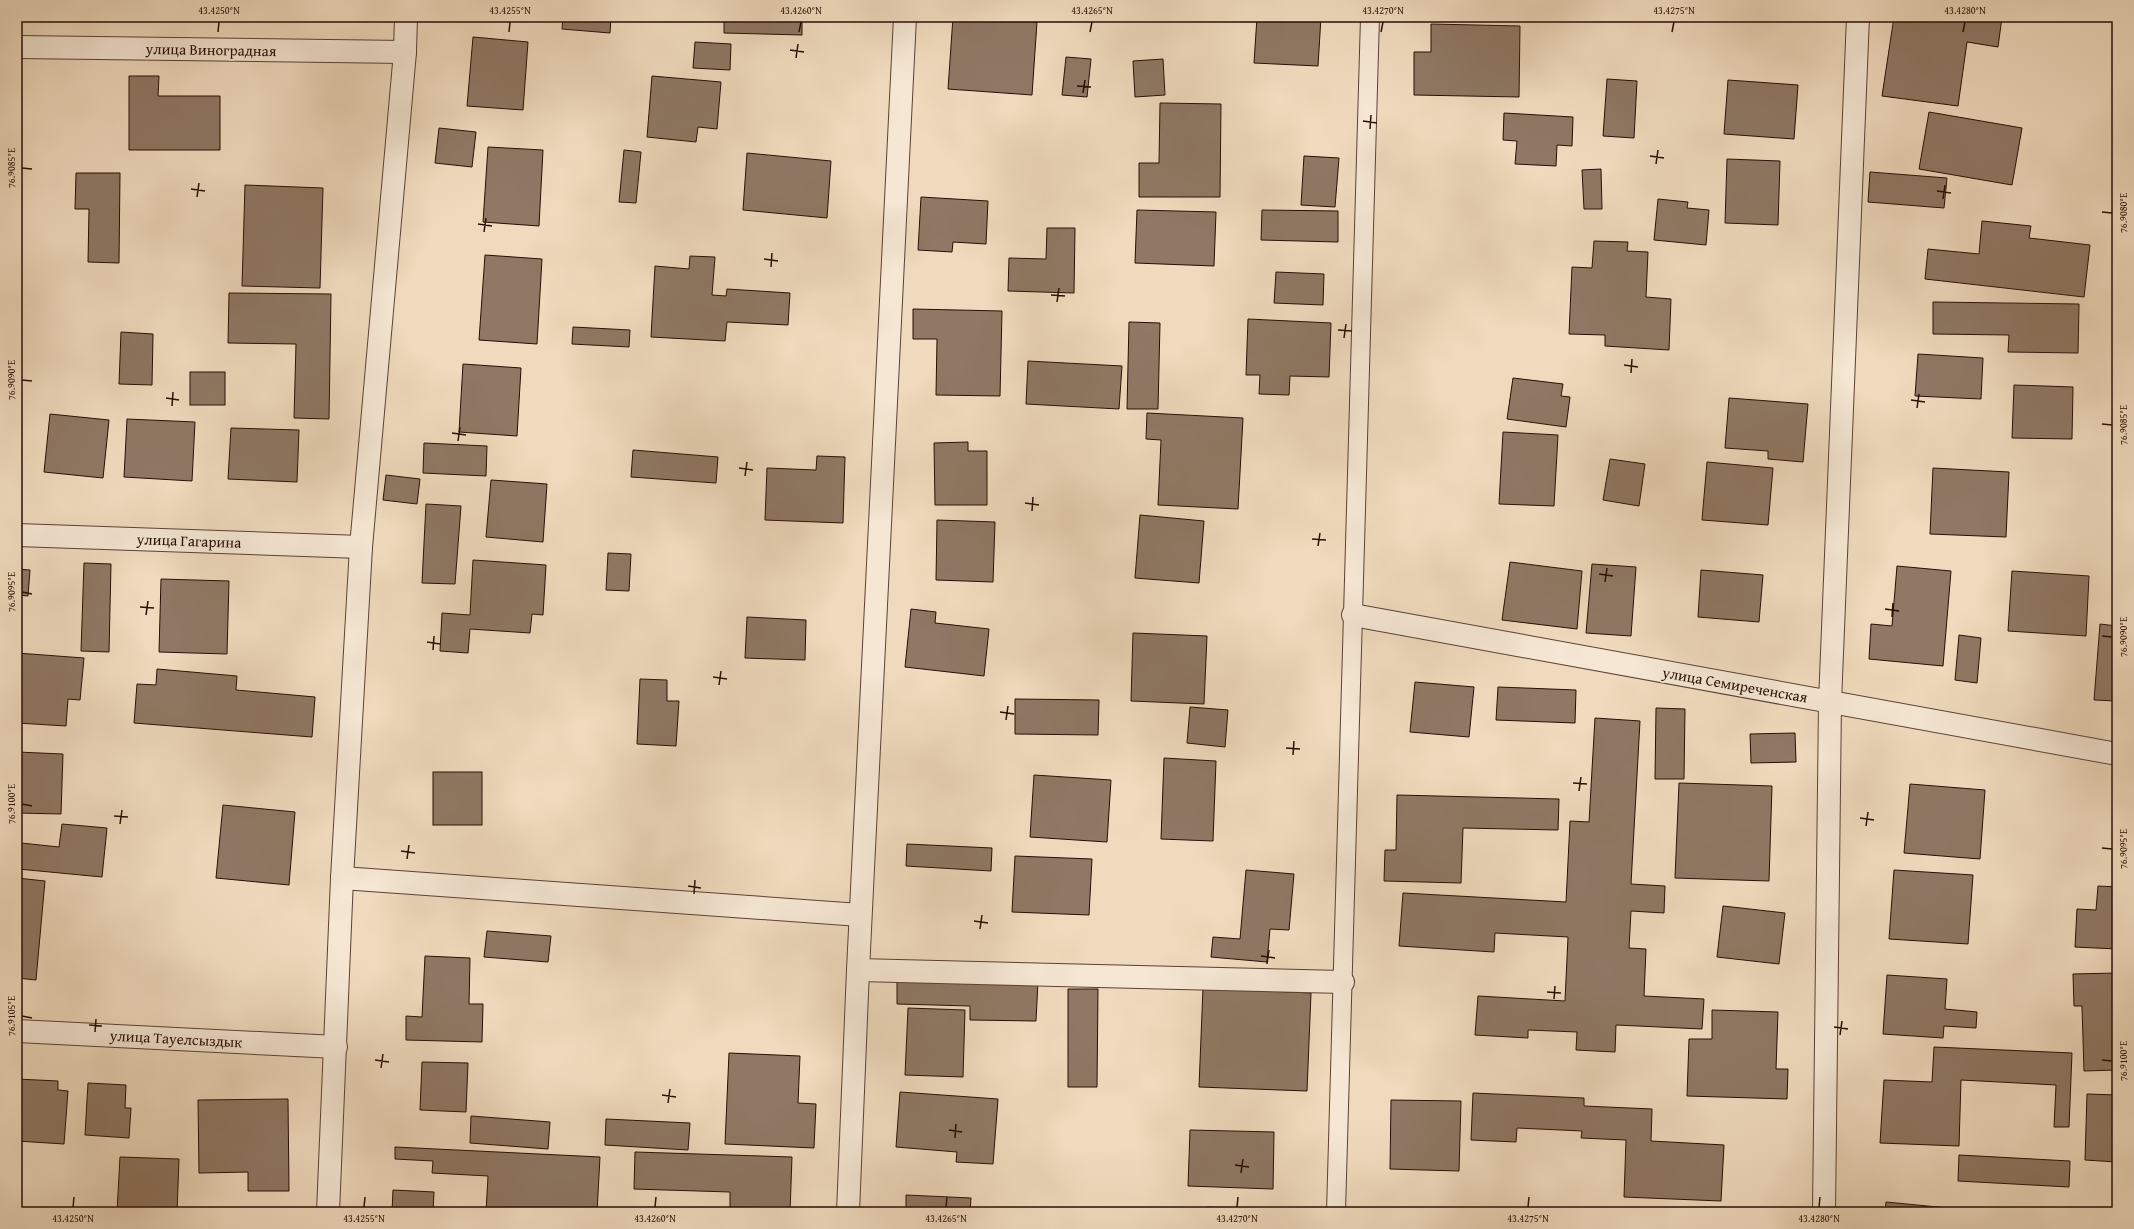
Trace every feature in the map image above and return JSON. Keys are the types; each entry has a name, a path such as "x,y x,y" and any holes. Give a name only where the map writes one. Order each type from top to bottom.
{"street":[{"path":"328,1212 342,878 361,548 405,52 406,17"},
{"path":"848,1212 860,914 905,17"},
{"path":"1824,1212 1830,702 1858,17"},
{"name":"улица Виноградная","path":"17,47 405,52"},
{"name":"улица Гагарина","path":"17,535 361,548"},
{"name":"улица Семиреченская","path":"1354,615 2117,754"},
{"path":"342,878 860,914"},
{"path":"858,970 1343,982"},
{"name":"улица Тауелсыздык","path":"17,1031 336,1047"}],"lane":[{"path":"1336,1212 1370,17"}],"building":[{"path":"563,17 611,17 610,33 562,29"},
{"path":"665,17 690,17 690,21 665,21"},
{"path":"724,17 802,17 802,35 724,33"},
{"path":"953,17 1037,22 1032,95 948,89"},
{"path":"1257,17 1321,17 1318,66 1254,63"},
{"path":"1894,17 2002,17 1998,47 1967,42 1958,106 1882,96"},
{"path":"1431,24 1520,26 1519,97 1414,95 1414,52 1431,52"},
{"path":"473,37 528,42 523,110 467,106"},
{"path":"695,42 731,44 730,70 693,68"},
{"path":"1066,57 1091,59 1087,97 1062,95"},
{"path":"1163,59 1165,95 1135,97 1133,61"},
{"path":"129,76 159,76 158,96 220,96 220,150 129,150"},
{"path":"652,76 721,82 717,129 698,127 696,142 647,137"},
{"path":"1607,79 1637,81 1634,138 1603,136"},
{"path":"1728,80 1798,85 1794,139 1724,134"},
{"path":"1160,103 1221,104 1220,197 1139,197 1139,163 1159,163"},
{"path":"1929,112 2022,128 2012,185 1919,169"},
{"path":"1504,113 1573,117 1572,146 1557,145 1556,166 1515,164 1517,141 1503,140"},
{"path":"439,128 476,132 472,167 435,163"},
{"path":"488,147 543,150 539,226 483,222"},
{"path":"624,150 641,152 636,203 619,202"},
{"path":"747,153 831,161 827,218 743,210"},
{"path":"1304,156 1339,158 1335,207 1301,205"},
{"path":"1727,159 1780,161 1778,225 1725,223"},
{"path":"1601,169 1602,209 1584,209 1582,170"},
{"path":"1870,172 1947,178 1944,208 1868,202"},
{"path":"76,173 120,173 119,263 88,262 89,209 75,209"},
{"path":"245,185 323,188 320,288 242,286"},
{"path":"921,197 988,201 986,244 953,242 952,252 918,250"},
{"path":"1658,199 1688,202 1687,208 1709,210 1706,245 1654,240"},
{"path":"1137,210 1216,212 1214,266 1135,263"},
{"path":"1262,210 1338,211 1338,242 1261,240"},
{"path":"1982,221 2031,226 2029,238 2090,245 2084,297 1925,279 1928,249 1979,254"},
{"path":"1047,228 1075,228 1074,293 1008,291 1009,258 1046,259"},
{"path":"1594,241 1628,242 1627,251 1648,252 1646,297 1671,299 1669,350 1605,346 1605,335 1569,334 1572,267 1592,268"},
{"path":"485,255 542,259 537,344 479,340"},
{"path":"690,256 715,257 712,295 726,296 727,289 790,293 788,325 727,322 725,341 651,337 655,266 689,269"},
{"path":"1276,272 1324,274 1323,305 1274,303"},
{"path":"229,293 331,294 329,419 294,418 296,344 228,343"},
{"path":"1933,302 2079,304 2078,353 2008,352 2009,335 1933,334"},
{"path":"913,309 1002,311 1000,396 936,395 937,339 913,339"},
{"path":"1248,319 1331,323 1329,377 1290,376 1289,395 1259,394 1260,375 1246,375"},
{"path":"1129,322 1160,323 1158,409 1127,409"},
{"path":"573,327 630,330 629,347 572,344"},
{"path":"121,332 153,334 152,385 119,384"},
{"path":"1918,354 1983,358 1981,399 1915,396"},
{"path":"1028,361 1122,366 1119,409 1026,404"},
{"path":"463,364 521,368 517,436 459,432"},
{"path":"190,372 225,372 225,405 190,405"},
{"path":"1513,378 1563,384 1561,396 1570,397 1566,427 1507,419"},
{"path":"2014,385 2073,387 2072,439 2012,438"},
{"path":"1729,398 1808,404 1803,462 1768,459 1768,451 1725,448"},
{"path":"1147,413 1243,418 1238,509 1158,505 1161,440 1146,439"},
{"path":"50,414 109,420 103,478 44,472"},
{"path":"127,419 195,422 192,481 124,477"},
{"path":"231,428 299,430 297,482 228,479"},
{"path":"1503,432 1558,435 1554,506 1499,504"},
{"path":"968,442 968,451 987,451 987,505 935,505 934,443"},
{"path":"424,443 487,446 486,476 423,473"},
{"path":"633,450 718,457 716,483 631,477"},
{"path":"817,456 845,457 843,523 765,520 767,468 816,470"},
{"path":"1610,459 1645,464 1639,506 1603,500"},
{"path":"1707,462 1773,468 1768,525 1702,520"},
{"path":"1933,468 2009,472 2006,537 1930,534"},
{"path":"386,475 420,479 417,504 383,500"},
{"path":"491,480 547,484 543,542 486,537"},
{"path":"426,504 461,506 455,584 422,583"},
{"path":"1140,515 1204,521 1199,583 1135,578"},
{"path":"937,520 995,522 993,582 936,580"},
{"path":"608,553 631,554 629,591 606,590"},
{"path":"473,560 546,565 543,615 532,614 530,633 470,629 468,653 440,651 442,613 470,615"},
{"path":"1510,562 1582,571 1577,629 1502,620"},
{"path":"84,563 111,564 109,652 81,651"},
{"path":"1592,564 1636,567 1631,636 1586,633"},
{"path":"1897,566 1951,571 1943,666 1869,659 1871,624 1892,626"},
{"path":"17,569 30,570 28,596 17,595"},
{"path":"1701,570 1763,575 1759,622 1698,617"},
{"path":"2012,571 2089,576 2086,636 2008,631"},
{"path":"161,579 229,581 227,654 159,652"},
{"path":"911,609 936,612 935,623 989,629 984,676 905,667"},
{"path":"747,617 806,620 805,660 745,658"},
{"path":"2100,624 2117,626 2117,701 2094,700"},
{"path":"1133,633 1207,636 1204,704 1131,701"},
{"path":"1959,635 1981,638 1977,683 1955,680"},
{"path":"17,653 84,658 80,700 68,699 66,726 17,723"},
{"path":"157,669 237,676 236,690 315,697 312,737 134,723 137,684 156,685"},
{"path":"640,679 667,680 667,701 679,701 676,746 637,744"},
{"path":"1415,682 1474,687 1469,737 1410,732"},
{"path":"1498,687 1576,690 1575,723 1496,720"},
{"path":"1015,699 1099,700 1098,735 1015,734"},
{"path":"1190,707 1228,710 1225,747 1187,743"},
{"path":"1656,708 1685,709 1684,779 1655,779"},
{"path":"1595,718 1640,721 1631,884 1665,886 1664,913 1631,911 1629,948 1646,949 1644,996 1704,999 1702,1029 1616,1025 1615,1052 1576,1050 1577,1032 1528,1030 1528,1038 1475,1035 1478,996 1565,1001 1568,937 1495,933 1494,952 1399,946 1403,893 1566,902 1570,821 1589,822"},
{"path":"1795,733 1796,762 1751,763 1750,734"},
{"path":"17,752 63,754 61,814 17,813"},
{"path":"1164,758 1216,761 1213,841 1161,839"},
{"path":"433,772 482,772 482,825 433,825"},
{"path":"1034,775 1111,780 1107,842 1030,837"},
{"path":"1679,783 1772,786 1769,881 1675,878"},
{"path":"1910,784 1985,790 1980,859 1904,853"},
{"path":"1397,795 1559,799 1558,830 1463,828 1461,883 1384,881 1385,850 1396,850"},
{"path":"223,805 295,812 289,885 216,878"},
{"path":"62,824 107,828 102,877 18,869 21,843 59,847"},
{"path":"907,844 992,848 991,871 906,866"},
{"path":"1015,856 1092,859 1089,915 1012,912"},
{"path":"1246,870 1294,874 1289,930 1270,929 1267,962 1211,957 1213,937 1240,939"},
{"path":"1894,870 1973,875 1968,944 1889,939"},
{"path":"17,878 45,881 36,980 17,978"},
{"path":"2098,886 2117,887 2117,949 2075,947 2077,909 2096,910"},
{"path":"1723,906 1785,913 1779,964 1717,957"},
{"path":"487,931 551,936 548,962 484,957"},
{"path":"425,956 470,958 469,1004 483,1004 482,1042 406,1040 406,1016 422,1017"},
{"path":"2117,973 2117,1070 2084,1071 2082,1006 2074,1006 2073,974"},
{"path":"1887,975 1947,979 1945,1009 1977,1012 1976,1028 1944,1026 1943,1038 1883,1034"},
{"path":"897,977 1038,981 1036,1021 970,1020 970,1006 897,1004"},
{"path":"1203,988 1311,993 1307,1091 1199,1087"},
{"path":"1068,989 1098,989 1097,1087 1068,1087"},
{"path":"908,1008 965,1010 963,1077 905,1075"},
{"path":"1712,1010 1778,1012 1776,1069 1788,1069 1787,1099 1687,1096 1689,1039 1712,1039"},
{"path":"1934,1047 2072,1053 2069,1127 2054,1127 2056,1085 1961,1080 1959,1146 1880,1143 1884,1080 1932,1082"},
{"path":"729,1053 800,1056 798,1103 816,1104 814,1148 725,1144"},
{"path":"422,1062 468,1063 466,1112 420,1110"},
{"path":"17,1079 58,1081 58,1090 68,1091 64,1144 17,1141"},
{"path":"88,1083 126,1085 125,1108 131,1108 129,1138 85,1135"},
{"path":"900,1092 998,1099 993,1164 956,1162 957,1152 896,1147"},
{"path":"1473,1093 1584,1098 1584,1106 1652,1109 1651,1141 1724,1145 1721,1201 1624,1197 1626,1140 1581,1138 1582,1131 1517,1128 1516,1142 1471,1140"},
{"path":"2087,1094 2117,1095 2117,1162 2085,1160"},
{"path":"288,1099 289,1191 248,1191 248,1172 199,1173 198,1100"},
{"path":"1391,1100 1461,1101 1459,1171 1390,1169"},
{"path":"471,1116 550,1122 548,1149 470,1143"},
{"path":"606,1119 690,1123 688,1150 605,1145"},
{"path":"1190,1130 1274,1132 1273,1189 1188,1186"},
{"path":"395,1147 600,1157 597,1212 486,1212 488,1176 432,1173 433,1161 395,1159"},
{"path":"635,1152 792,1157 790,1212 730,1212 730,1192 634,1189"},
{"path":"1959,1155 2070,1161 2069,1187 1958,1181"},
{"path":"120,1157 179,1159 177,1212 117,1212"},
{"path":"393,1190 434,1192 433,1212 392,1212"},
{"path":"906,1195 971,1198 970,1212 906,1212"},
{"path":"1886,1202 1948,1208 1948,1212 1885,1212"},
{"path":"1207,1207 1272,1210 1272,1212 1207,1212"},
{"path":"1599,1209 1646,1212 1599,1212"},
{"path":"2077,1209 2117,1210 2117,1212 2076,1212"}]}
